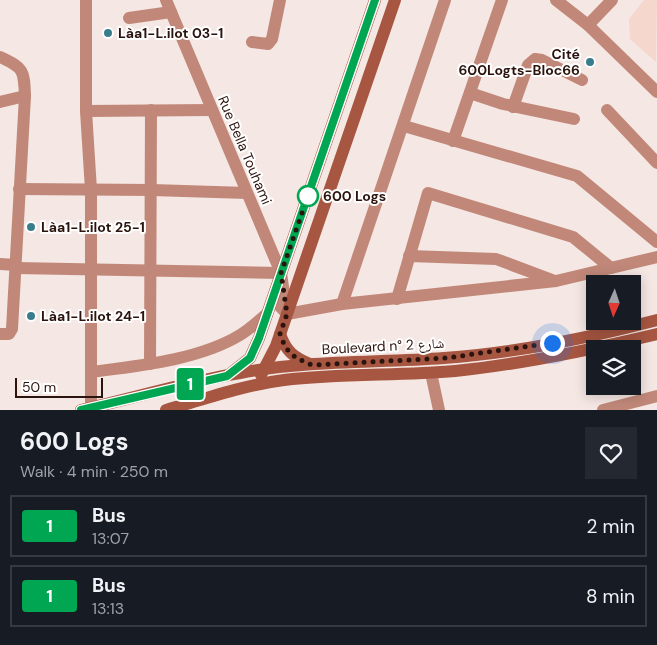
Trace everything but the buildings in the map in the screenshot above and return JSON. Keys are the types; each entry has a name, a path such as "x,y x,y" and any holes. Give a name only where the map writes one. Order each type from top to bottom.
{"main road":[{"path":"227,376 250,358 255,348 375,0"},
{"path":"248,386 258,379 265,370 280,334 395,0"},
{"name":"Boulevard n° شارع 2","path":"86,409 227,376 265,370 312,365 446,358 498,352 552,343 657,320"},
{"path":"280,334 286,350 297,359 312,365"},
{"name":"Boulevard n° شارع 2","path":"166,410 248,386 284,380 431,373 515,363 656,337"},
{"path":"255,348 257,362 265,370 284,380"}],"street":[{"path":"86,0 86,112 91,190 91,372 86,409"},
{"path":"252,42 268,44 272,39 280,0"},
{"path":"342,304 404,126 445,0"},
{"path":"453,141 502,0"},
{"path":"556,0 588,25 657,92"},
{"path":"588,25 612,0"},
{"path":"129,18 168,6"},
{"name":"Rue Bella Touhami","path":"168,6 281,273 287,314"},
{"path":"0,57 18,66 24,73 25,96 11,332 0,334"},
{"path":"514,107 528,65 535,59 542,60 582,80"},
{"path":"470,94 514,107 574,119"},
{"path":"0,102 25,96"},
{"path":"150,364 151,110"},
{"path":"86,112 212,110"},
{"path":"607,110 657,163"},
{"path":"404,126 577,176 657,242"},
{"path":"20,189 248,193"},
{"path":"396,299 428,193 573,236 611,268"},
{"path":"409,256 496,259 556,281"},
{"path":"273,299 287,314 342,304 556,281 657,257"},
{"path":"0,264 16,267 150,272 281,273"},
{"path":"91,372 150,364 208,349 239,336 268,314"},
{"path":"431,373 439,410"},
{"path":"603,410 657,396"}],"shaded area":[{"path":"644,0 657,0 656,62 630,39 629,19"}],"bus line":[{"name":"1","path":"81,410 227,376 250,358 259,338 375,0"}],"place":[{"name":"Làa1-L.ilot 03-1","path":"108,33"},
{"name":"Cité 600Logts-Bloc66","path":"590,62"},
{"name":"600 Logs","path":"308,196"},
{"name":"Làa1-L.ilot 25-1","path":"31,227"},
{"name":"Làa1-L.ilot 24-1","path":"31,316"}],"route":[{"path":"308,196 281,273 287,314 280,334 286,350 297,359 312,365 446,358 552,343"}]}
